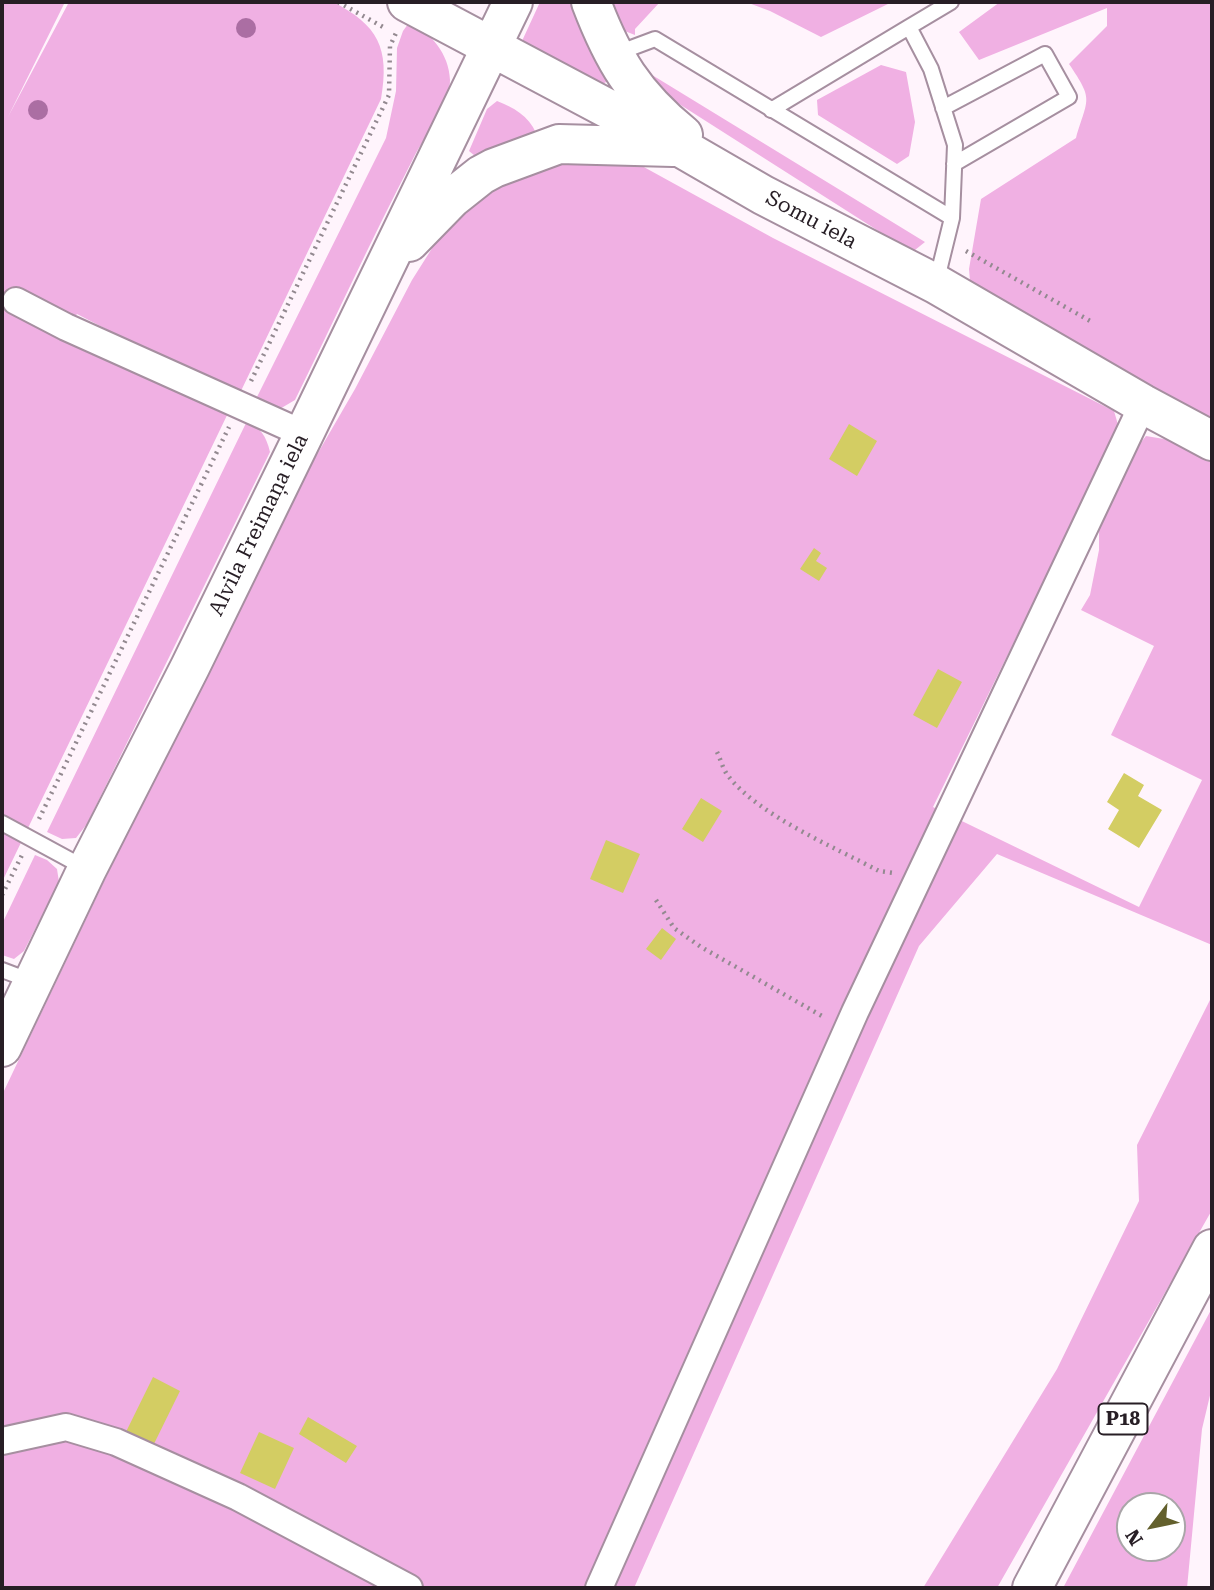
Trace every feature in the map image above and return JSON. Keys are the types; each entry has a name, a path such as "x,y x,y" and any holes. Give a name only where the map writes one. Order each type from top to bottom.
{"main road":[{"name":"Alvila Freimaņa iela","path":"2,1047 17,976 86,869 190,667 513,2"},
{"path":"591,2 625,76 661,117 763,195"},
{"name":"Somu iela","path":"401,21 491,47 680,147 763,195 936,284 1212,441"},
{"path":"385,266 452,198 494,168 559,144 680,147"},
{"name":"P18","path":"1032,1588 1212,1249"}],"street":[{"path":"16,301 66,327 304,434"},
{"path":"599,1588 855,1012 1143,404"},
{"path":"2,1441 66,1427 116,1442 238,1497 409,1588"}],"lane":[{"path":"771,110 951,2"},
{"path":"909,27 931,69 955,145 952,218 936,284"},
{"path":"614,55 655,39 952,218"},
{"path":"943,108 1045,54 1069,97 954,164"},
{"path":"2,823 86,869"}],"path":[{"path":"2,895 389,95 390,46 401,21 359,13 338,2"},
{"path":"947,240 1092,322"},
{"path":"717,752 727,775 748,795 782,818 879,871 918,878"},
{"path":"656,900 674,928 701,947 789,998 822,1016 855,1012"}],"shaded area":[{"path":"2,2 65,2 8,117 69,2 333,2 370,29 382,52 384,66 381,99 240,393 160,357 77,314 63,333 231,407 2,882"},
{"path":"540,2 576,2 608,81 599,86 522,41"},
{"path":"607,2 660,2 635,29 635,35 622,30"},
{"path":"746,2 892,2 821,37"},
{"path":"1000,2 1212,2 1212,422 970,281 969,269 981,199 1076,138 1086,100 1082,85 1069,64 1107,26 1107,8 979,60 959,32"},
{"path":"411,20 432,38 446,61 450,80 446,98 397,191 295,400 278,410 257,397 386,138 396,91 397,48 403,31"},
{"path":"881,65 906,72 915,122 909,156 897,164 818,115 817,100"},
{"path":"639,67 925,242 915,250 902,246 643,81"},
{"path":"497,101 520,113 536,133 481,161 469,151 487,109"},
{"path":"588,155 642,166 773,238 1114,411 1119,428 933,807 1139,907 1202,780 1111,735 1154,646 1081,610 1090,595 1099,550 1099,516 1134,451 1146,436 1170,440 1212,462 1212,945 997,854 919,946 634,1588 2,1588 2,1095 264,546 355,389 412,280 460,204 509,176"},
{"path":"247,421 262,433 270,452 87,824 76,838 62,839 47,832"},
{"path":"35,855 47,860 57,869 59,882 24,951 14,959 2,955 2,924"},
{"path":"1212,996 1212,1210 997,1588 923,1588 1057,1369 1139,1201 1137,1145"},
{"path":"1212,1308 1212,1387 1202,1429 1187,1588 1063,1588"}],"building":[{"path":"849,424 877,441 857,476 829,459"},
{"path":"814,548 821,553 816,561 827,568 819,581 800,569"},
{"path":"938,669 962,682 937,728 913,715"},
{"path":"1124,773 1144,785 1138,796 1162,810 1139,848 1108,829 1119,810 1107,802"},
{"path":"701,798 722,811 703,842 682,829"},
{"path":"606,840 640,854 623,893 590,879"},
{"path":"662,928 676,939 661,960 646,949"},
{"path":"153,1377 180,1391 149,1454 122,1440"},
{"path":"308,1417 357,1446 346,1463 299,1434"},
{"path":"259,1432 294,1448 275,1489 240,1473"}]}
